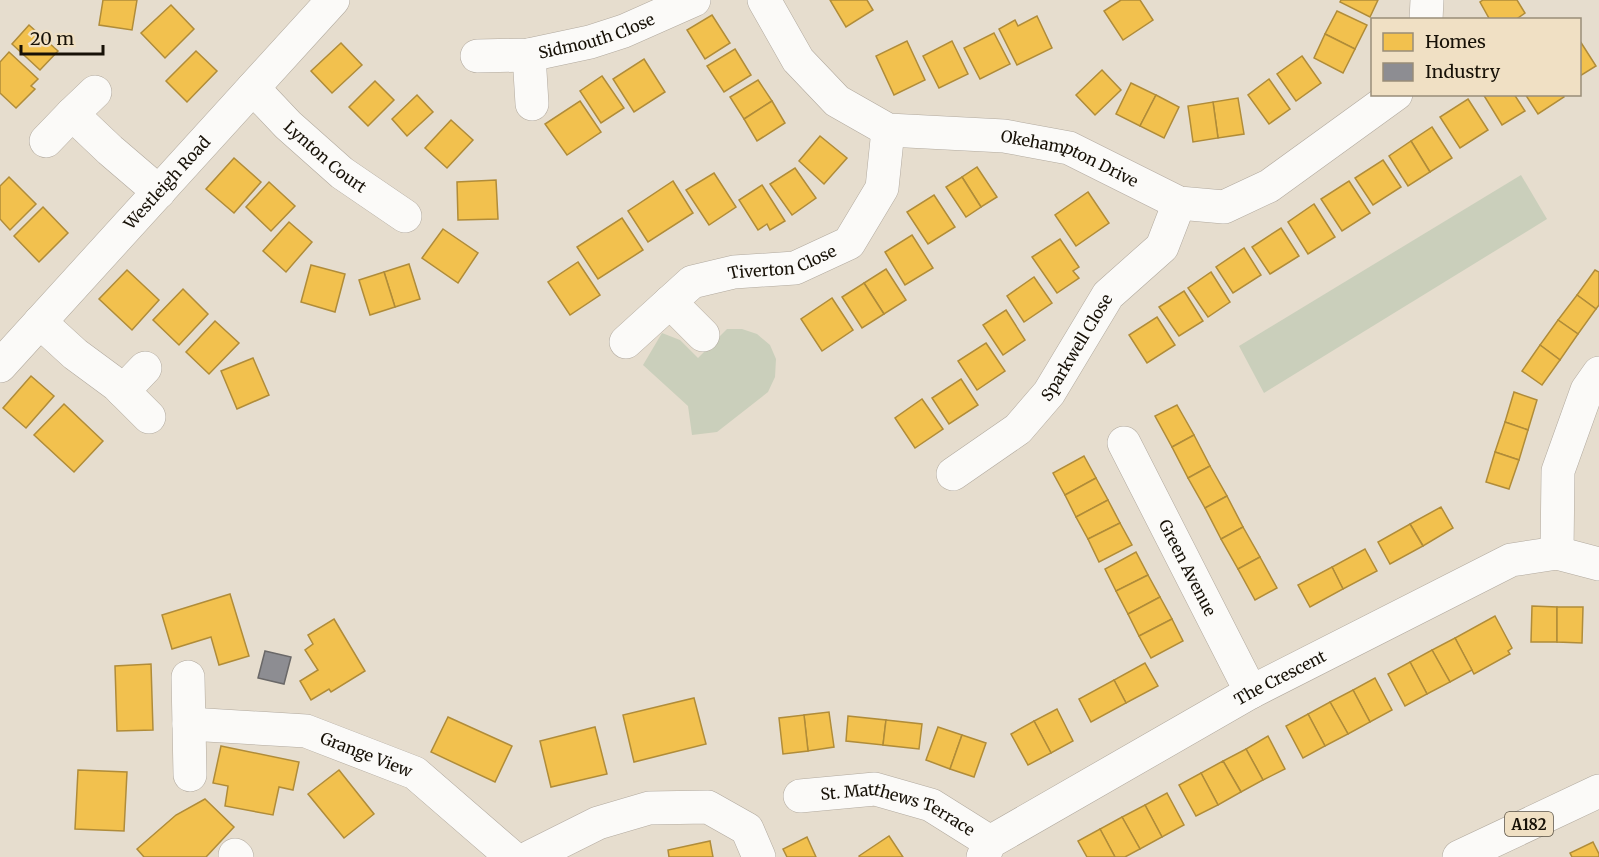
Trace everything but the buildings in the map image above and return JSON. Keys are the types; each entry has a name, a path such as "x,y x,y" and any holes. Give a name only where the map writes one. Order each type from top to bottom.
{"street":[{"name":"Westleigh Road","path":"0,366 333,0"},
{"name":"Sidmouth Close","path":"477,56 528,55 590,42 616,34 694,0"},
{"name":"Okehampton Drive","path":"764,0 798,60 837,101 888,130 1004,136 1069,148 1179,203 1224,207 1269,186 1393,96"},
{"path":"1426,18 1427,0"},
{"name":"Sidmouth Close","path":"528,55 532,104"},
{"name":"Lynton Court","path":"253,88 288,125 342,173 405,216"},
{"path":"46,141 95,92"},
{"path":"72,114 159,192"},
{"name":"Tiverton Close","path":"626,342 692,282 734,272 795,268 849,243 882,188 888,130"},
{"name":"Sparkwell Close","path":"953,474 1018,429 1049,393 1108,295 1162,247 1179,203"},
{"path":"670,302 703,335"},
{"path":"40,322 75,354 134,379 149,417"},
{"path":"1557,553 1558,471 1587,390 1599,373"},
{"name":"Green Avenue","path":"1124,443 1251,692"},
{"name":"The Crescent","path":"987,850 1251,692 1511,560 1557,553 1599,564"},
{"path":"188,677 190,775"},
{"name":"Grange View","path":"189,724 306,731 415,773 512,857"},
{"name":"St. Matthews Terrace","path":"800,796 875,789 931,805 987,850"},
{"name":"A182","path":"1459,857 1599,791"},
{"path":"530,857 598,823 649,808 708,807 747,829 759,857"}],"green space":[{"path":"1521,175 1547,219 1264,393 1239,346"},
{"path":"727,329 742,329 757,334 770,345 776,359 775,377 768,392 717,432 692,435 688,406 643,365 662,333 680,340 698,358"}]}
